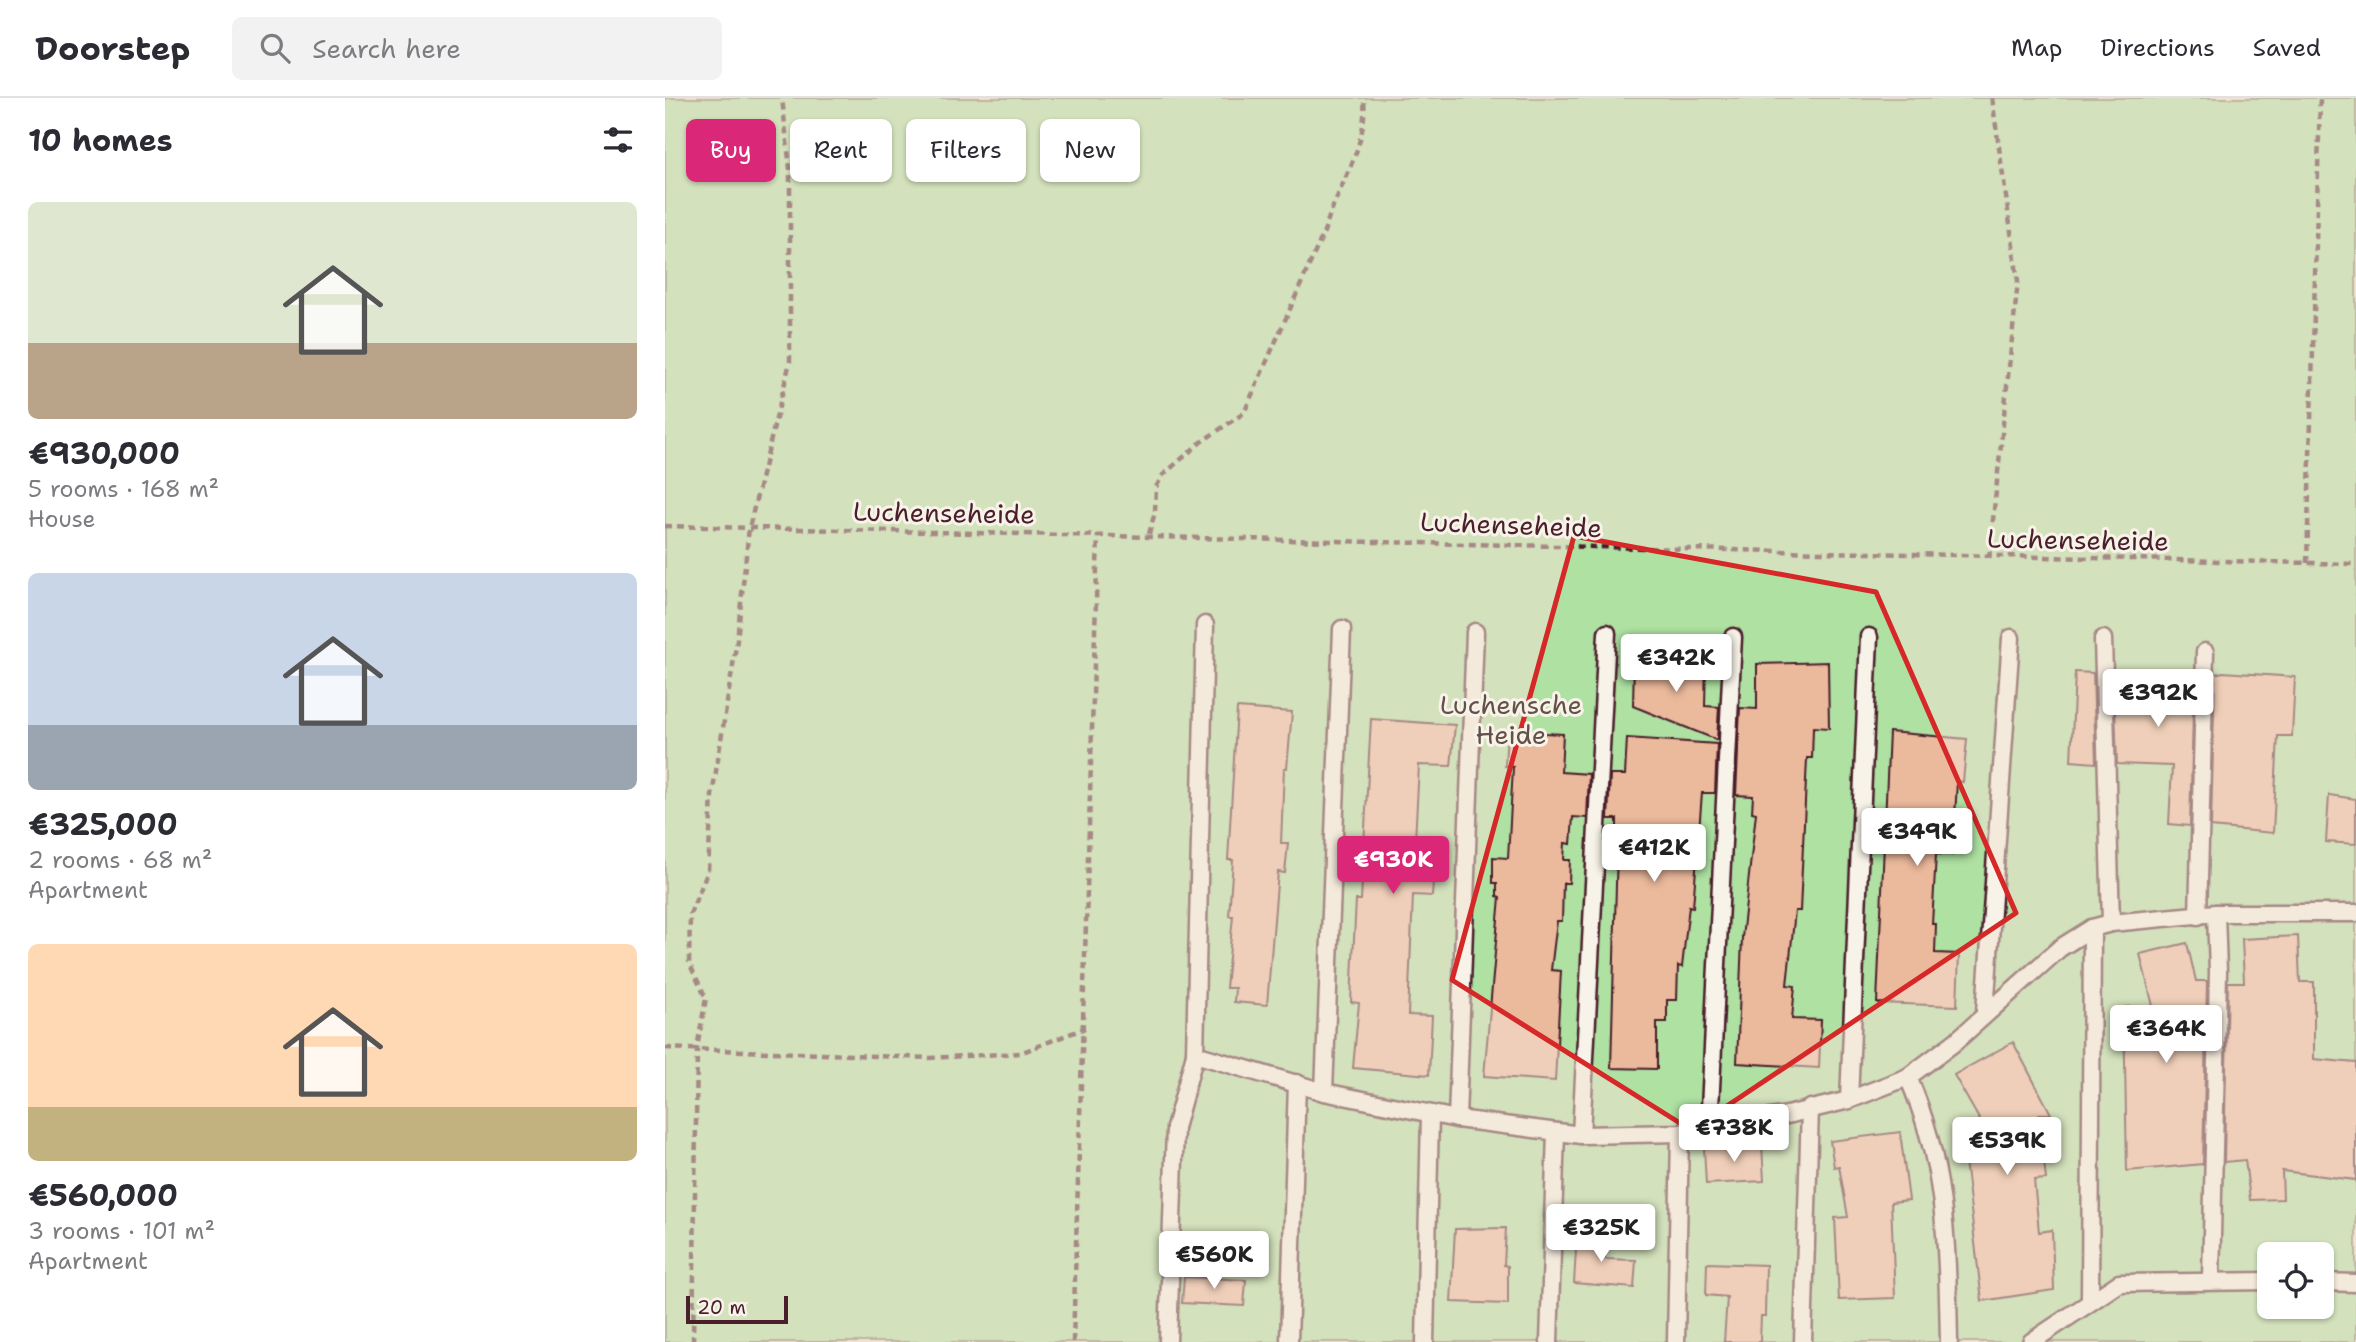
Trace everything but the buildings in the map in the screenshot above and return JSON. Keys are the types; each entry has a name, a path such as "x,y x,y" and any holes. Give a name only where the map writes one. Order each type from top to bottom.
{"lane":[{"path":"1168,1342 1175,1128 1195,1054 1205,625"},
{"path":"1324,1092 1342,629"},
{"path":"1457,1119 1475,632"},
{"path":"1581,1135 1607,633"},
{"path":"1709,1129 1733,637"},
{"path":"1849,1100 1869,637"},
{"path":"1986,1012 2011,638"},
{"path":"2103,639 2111,923"},
{"path":"2198,916 2205,652"},
{"path":"1195,1054 1324,1092 1457,1119 1581,1135 1681,1133 1787,1115 1849,1100 1908,1077 1955,1042 2060,948 2092,928 2111,923 2215,913 2356,913"},
{"path":"2211,1280 2218,972 2215,913"},
{"path":"2090,1302 2092,928"},
{"path":"1908,1077 1926,1118 1939,1166 1947,1230 1949,1342"},
{"path":"1289,1342 1297,1083"},
{"path":"1803,1342 1810,1108"},
{"path":"1425,1342 1430,1114"},
{"path":"1549,1342 1556,1132"},
{"path":"1677,1342 1681,1133"},
{"path":"2031,1342 2119,1283 2257,1281"},
{"path":"2334,1282 2356,1283"}],"path":[{"path":"693,1342 697,1048 706,998 689,962 690,914 708,871 712,796 737,640 749,528 790,362 790,169 782,98"},
{"path":"1149,534 1155,512 1156,488 1163,475 1201,442 1244,413 1324,232 1330,211 1352,170 1366,114 1364,98"},
{"path":"1989,558 2018,281 1991,98"},
{"path":"2307,563 2321,98"},
{"name":"Luchenseheide","path":"665,526 1149,534 1989,558 2356,564"},
{"path":"1073,1342 1085,1028 1098,535"},
{"path":"665,1048 929,1058 994,1055 1020,1053 1085,1028"}],"highlighted area":[{"path":"1574,536 1876,592 2016,913 1691,1130 1452,980"}],"green space":[{"name":"Luchensche Heide","path":"665,98 2356,98 2356,1342 665,1342"}]}
